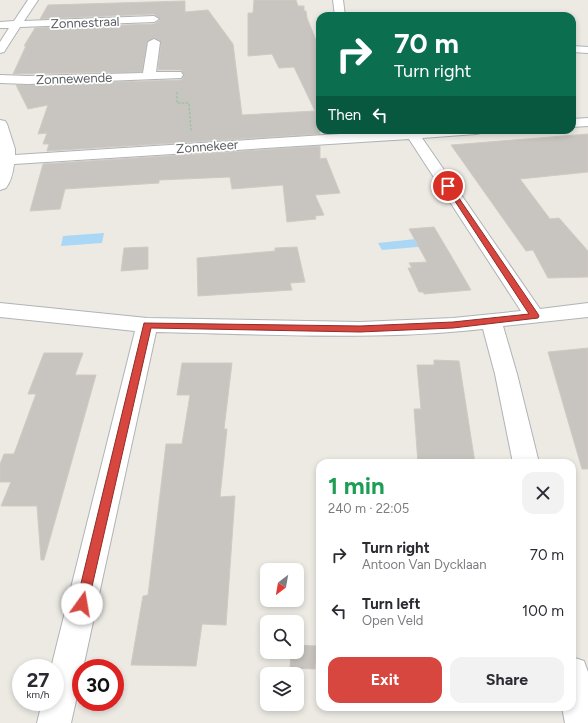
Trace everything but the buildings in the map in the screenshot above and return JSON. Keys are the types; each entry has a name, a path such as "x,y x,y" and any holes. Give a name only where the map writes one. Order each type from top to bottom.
{"street":[{"path":"0,50 33,0"},
{"path":"338,0 340,12"},
{"name":"Zonnestraal","path":"0,25 154,19"},
{"path":"149,76 154,42"},
{"path":"576,49 588,50"},
{"name":"Zonnewende","path":"0,79 28,80 177,75"},
{"path":"576,123 588,122"},
{"path":"0,124 8,149 3,160 5,173 0,185"},
{"name":"Zonnekeer","path":"3,160 383,134"},
{"path":"413,134 535,316"},
{"path":"0,310 147,325 360,329 453,325 588,310"},
{"path":"491,321 506,374 525,459"},
{"path":"54,723 147,325"},
{"path":"578,676 582,723"}],"path":[{"path":"177,75 177,103 189,103 192,147"}],"water":[{"path":"104,233 102,243 61,246 63,236"},
{"path":"425,238 429,246 382,250 378,243"}],"route":[{"path":"82,604 147,325 360,329 453,325 535,316 448,186"}]}
